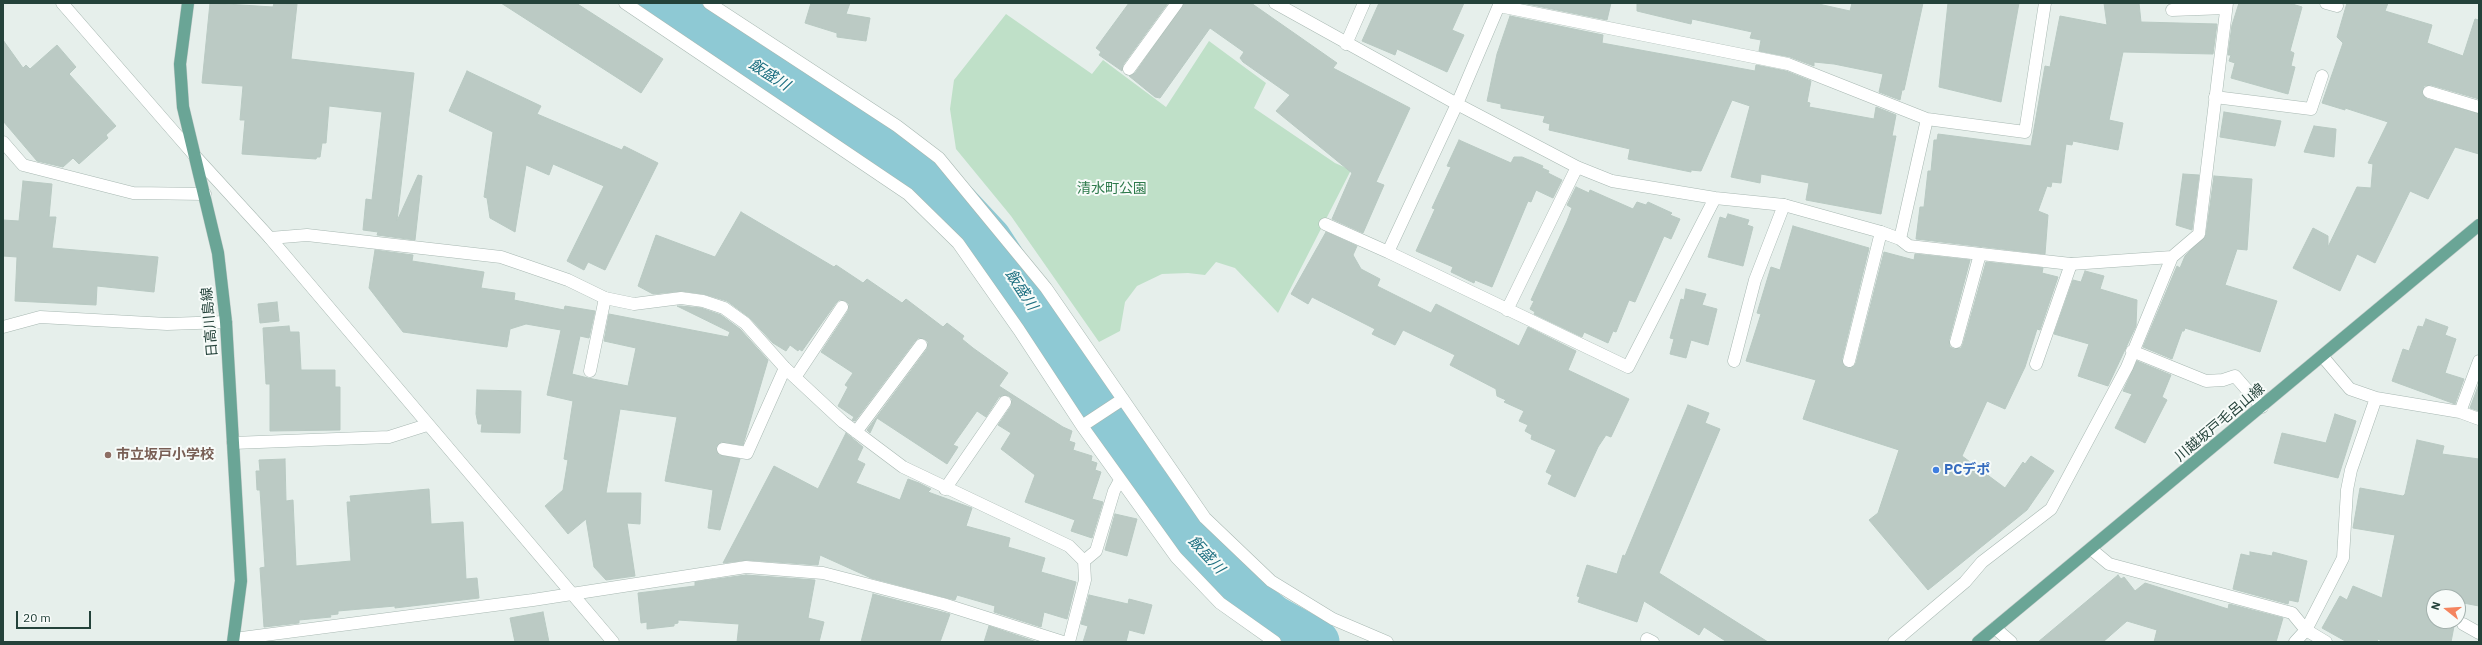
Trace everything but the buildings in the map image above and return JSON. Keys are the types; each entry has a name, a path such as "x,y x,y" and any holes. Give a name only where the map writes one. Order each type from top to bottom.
{"main road":[{"name":"日高川島線","path":"188,3 182,35 180,72 182,107 205,194 218,253 226,322 241,581 234,641"},
{"name":"川越坂戸毛呂山線","path":"1978,642 2479,225"}],"street":[{"path":"62,3 195,156 270,238 427,425 613,642"},
{"path":"625,3 908,194 958,244 1086,424 1120,480 1176,557 1220,603 1275,642"},
{"path":"709,3 897,126 940,158 1046,288 1120,401 1205,518 1239,553 1271,581 1296,599 1333,619 1387,642"},
{"path":"1129,69 1177,3"},
{"path":"1275,3 1346,44 1457,104 1577,167 1612,181 1715,198 1784,205 1881,232 1900,239 1909,246 2071,264 2172,257"},
{"path":"1346,44 1364,3"},
{"path":"1388,252 1457,104 1500,4 1788,64 1927,119 2024,132 2046,3"},
{"path":"1894,642 1965,582 1982,562 2051,509 2127,367 2132,351 2172,257 2198,234 2226,5 2172,10"},
{"path":"2215,97 2311,109 2322,76"},
{"path":"2429,92 2479,107"},
{"path":"1900,239 1927,119"},
{"path":"3,142 23,165 133,194 205,194"},
{"path":"1507,310 1577,167"},
{"path":"1325,224 1388,252 1628,367 1715,198"},
{"path":"1734,362 1755,280 1784,205"},
{"path":"1849,361 1881,232"},
{"path":"270,238 307,235 501,257 568,280 605,298 634,304 681,298 703,301 724,308 745,323 785,368 796,376 856,432 903,467 945,489 1069,546 1084,560 1085,580 1069,642"},
{"path":"1956,342 1980,254"},
{"path":"2036,364 2071,264"},
{"path":"590,371 605,298"},
{"path":"796,376 842,307"},
{"path":"3,328 40,317 168,324 226,322"},
{"path":"856,432 921,345"},
{"path":"2132,351 2206,380 2223,380 2235,376 2262,407"},
{"path":"2322,357 2350,389 2376,398 2460,412 2479,419"},
{"path":"2460,412 2479,361"},
{"path":"723,449 747,453 785,368"},
{"path":"2295,642 2306,630 2343,558 2349,476 2376,398"},
{"path":"1086,424 1120,401"},
{"path":"945,489 1005,402"},
{"path":"233,443 389,437 427,425"},
{"path":"1084,560 1096,551 1114,490 1120,480"},
{"path":"2091,549 2109,564 2292,613 2306,630 2326,642"},
{"path":"234,641 533,600 571,592 746,567 822,573 943,604 1063,642"},
{"path":"2466,626 2479,633"},
{"path":"1995,628 2012,642"}],"green space":[{"name":"清水町公園","path":"1006,14 1092,74 1103,60 1166,107 1209,41 1266,83 1254,108 1335,163 1351,170 1278,313 1235,268 1216,262 1205,275 1188,273 1162,274 1137,286 1125,302 1120,331 1099,342 1011,216 956,149 950,109 954,80"}],"waterway":[{"name":"飯盛川","path":"661,3 747,62 908,162 948,195 989,239 1084,385 1138,472 1171,517 1240,591 1274,618 1317,642"}],"place":[{"name":"市立坂戸小学校","path":"108,455"},
{"name":"PCデポ","path":"1936,470"}]}
